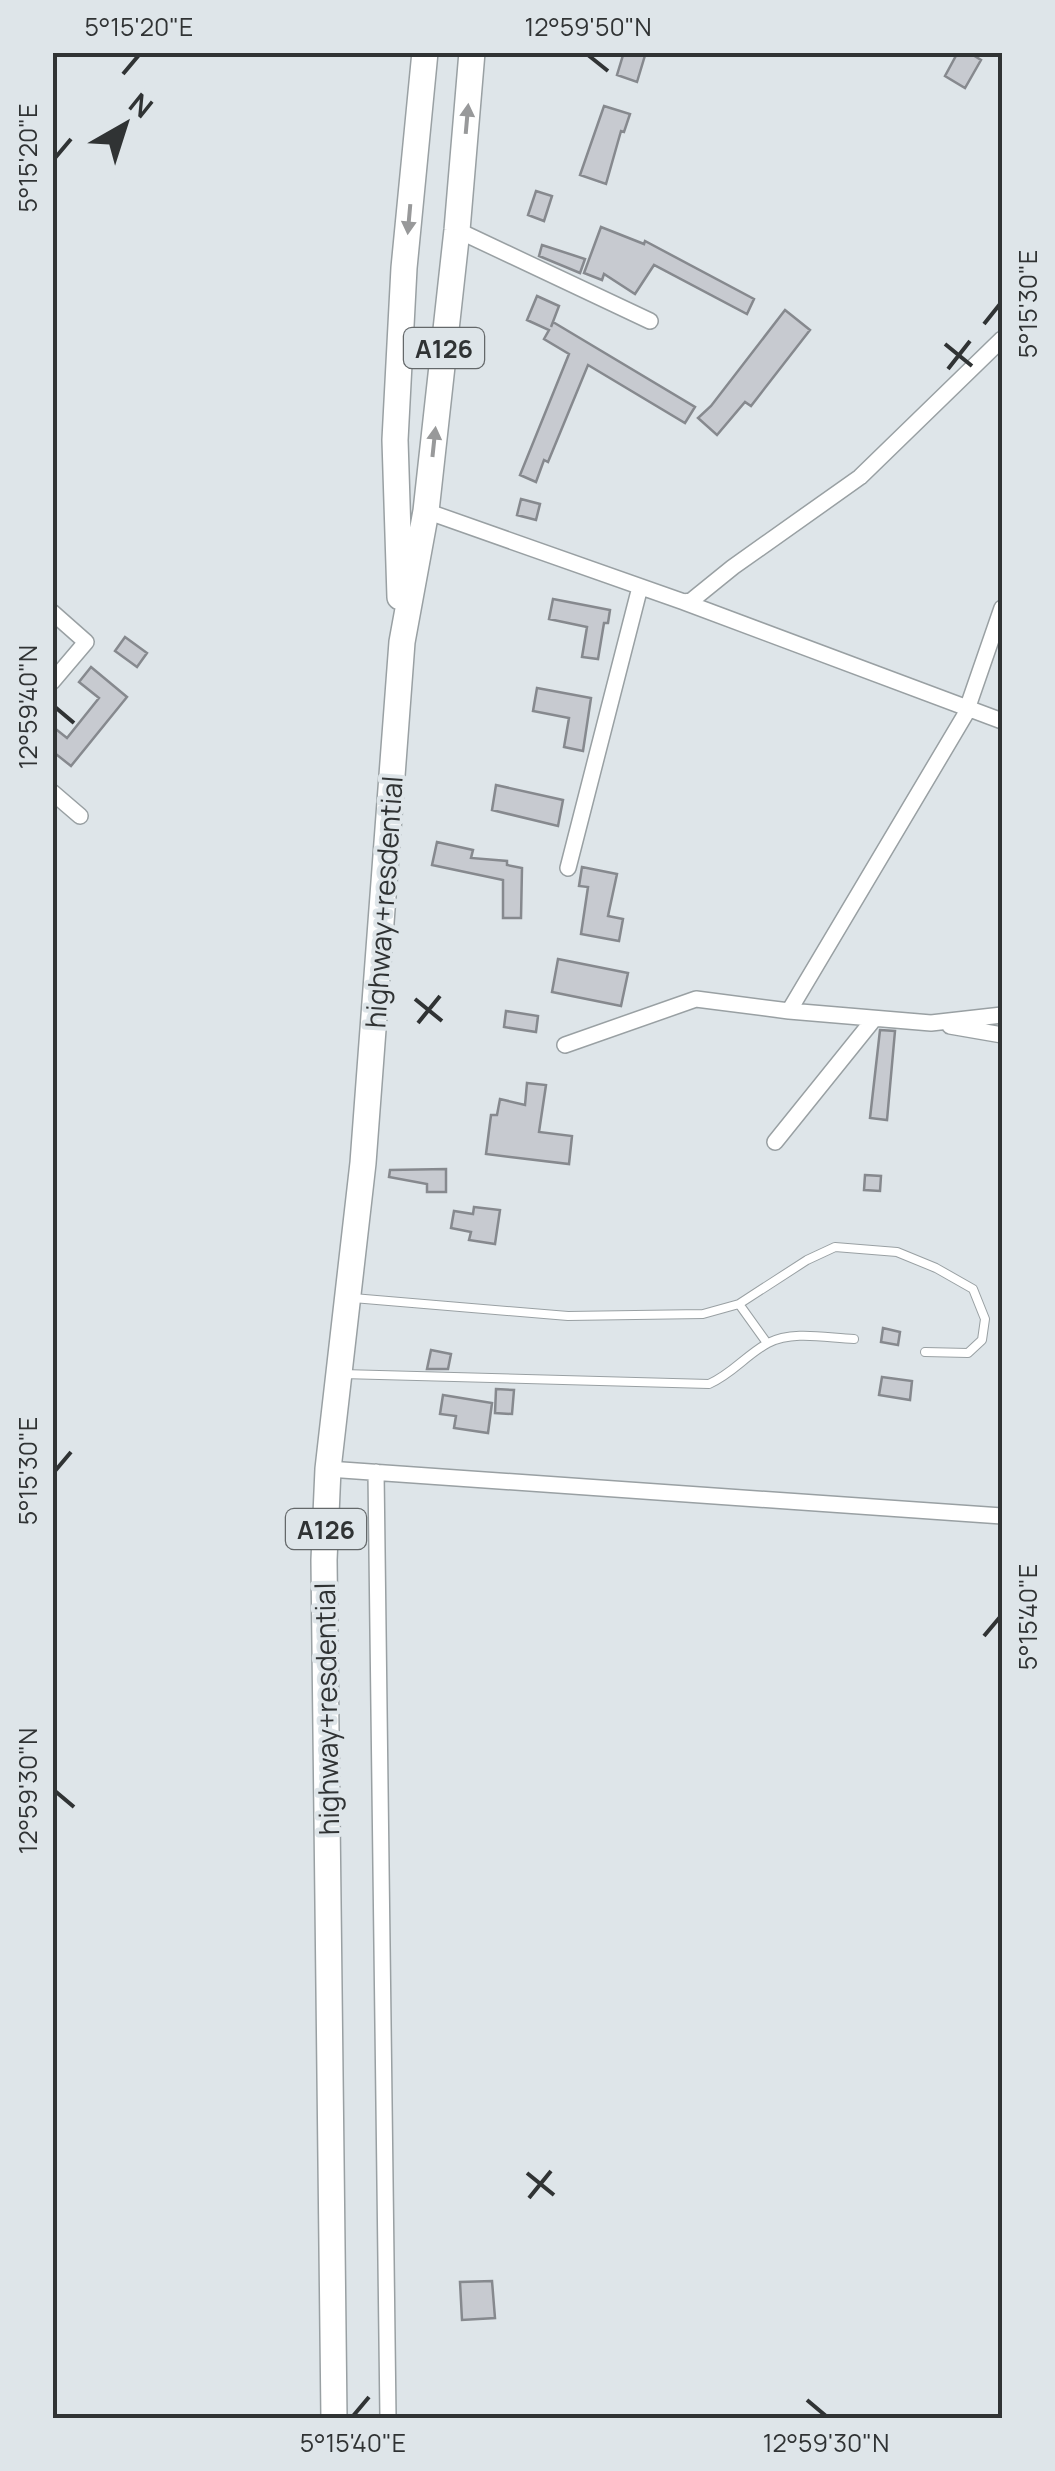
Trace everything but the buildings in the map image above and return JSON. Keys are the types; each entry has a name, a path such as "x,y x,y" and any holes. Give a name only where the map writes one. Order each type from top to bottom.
{"highway":[{"name":"A126","path":"402,642 395,440 404,268 425,52"},
{"name":"A126","path":"402,642 426,511 458,230 472,52"},
{"name":"highway+resdential","path":"334,2418 324,1560 328,1469 363,1163 402,642"}],"street":[{"path":"458,230 650,321"},
{"path":"684,602 691,601 860,477 1002,339"},
{"path":"426,511 1002,721"},
{"path":"568,868 640,587"},
{"path":"789,1011 967,708 1002,608"},
{"path":"52,612 86,642 52,682"},
{"path":"52,792 80,816"},
{"path":"566,1045 696,999 931,1023 1002,1035"},
{"path":"931,1023 1002,1015"},
{"path":"775,1142 874,1020"},
{"path":"328,1469 1002,1516"},
{"path":"376,1472 388,2418"}],"lane":[{"path":"348,1298 568,1316 704,1314 739,1304 835,1247 897,1252 973,1289 985,1319 982,1340 968,1353 925,1352"},
{"path":"739,1304 767,1344"},
{"path":"338,1374 710,1384 726,1377 767,1344 795,1336 854,1339"}]}
